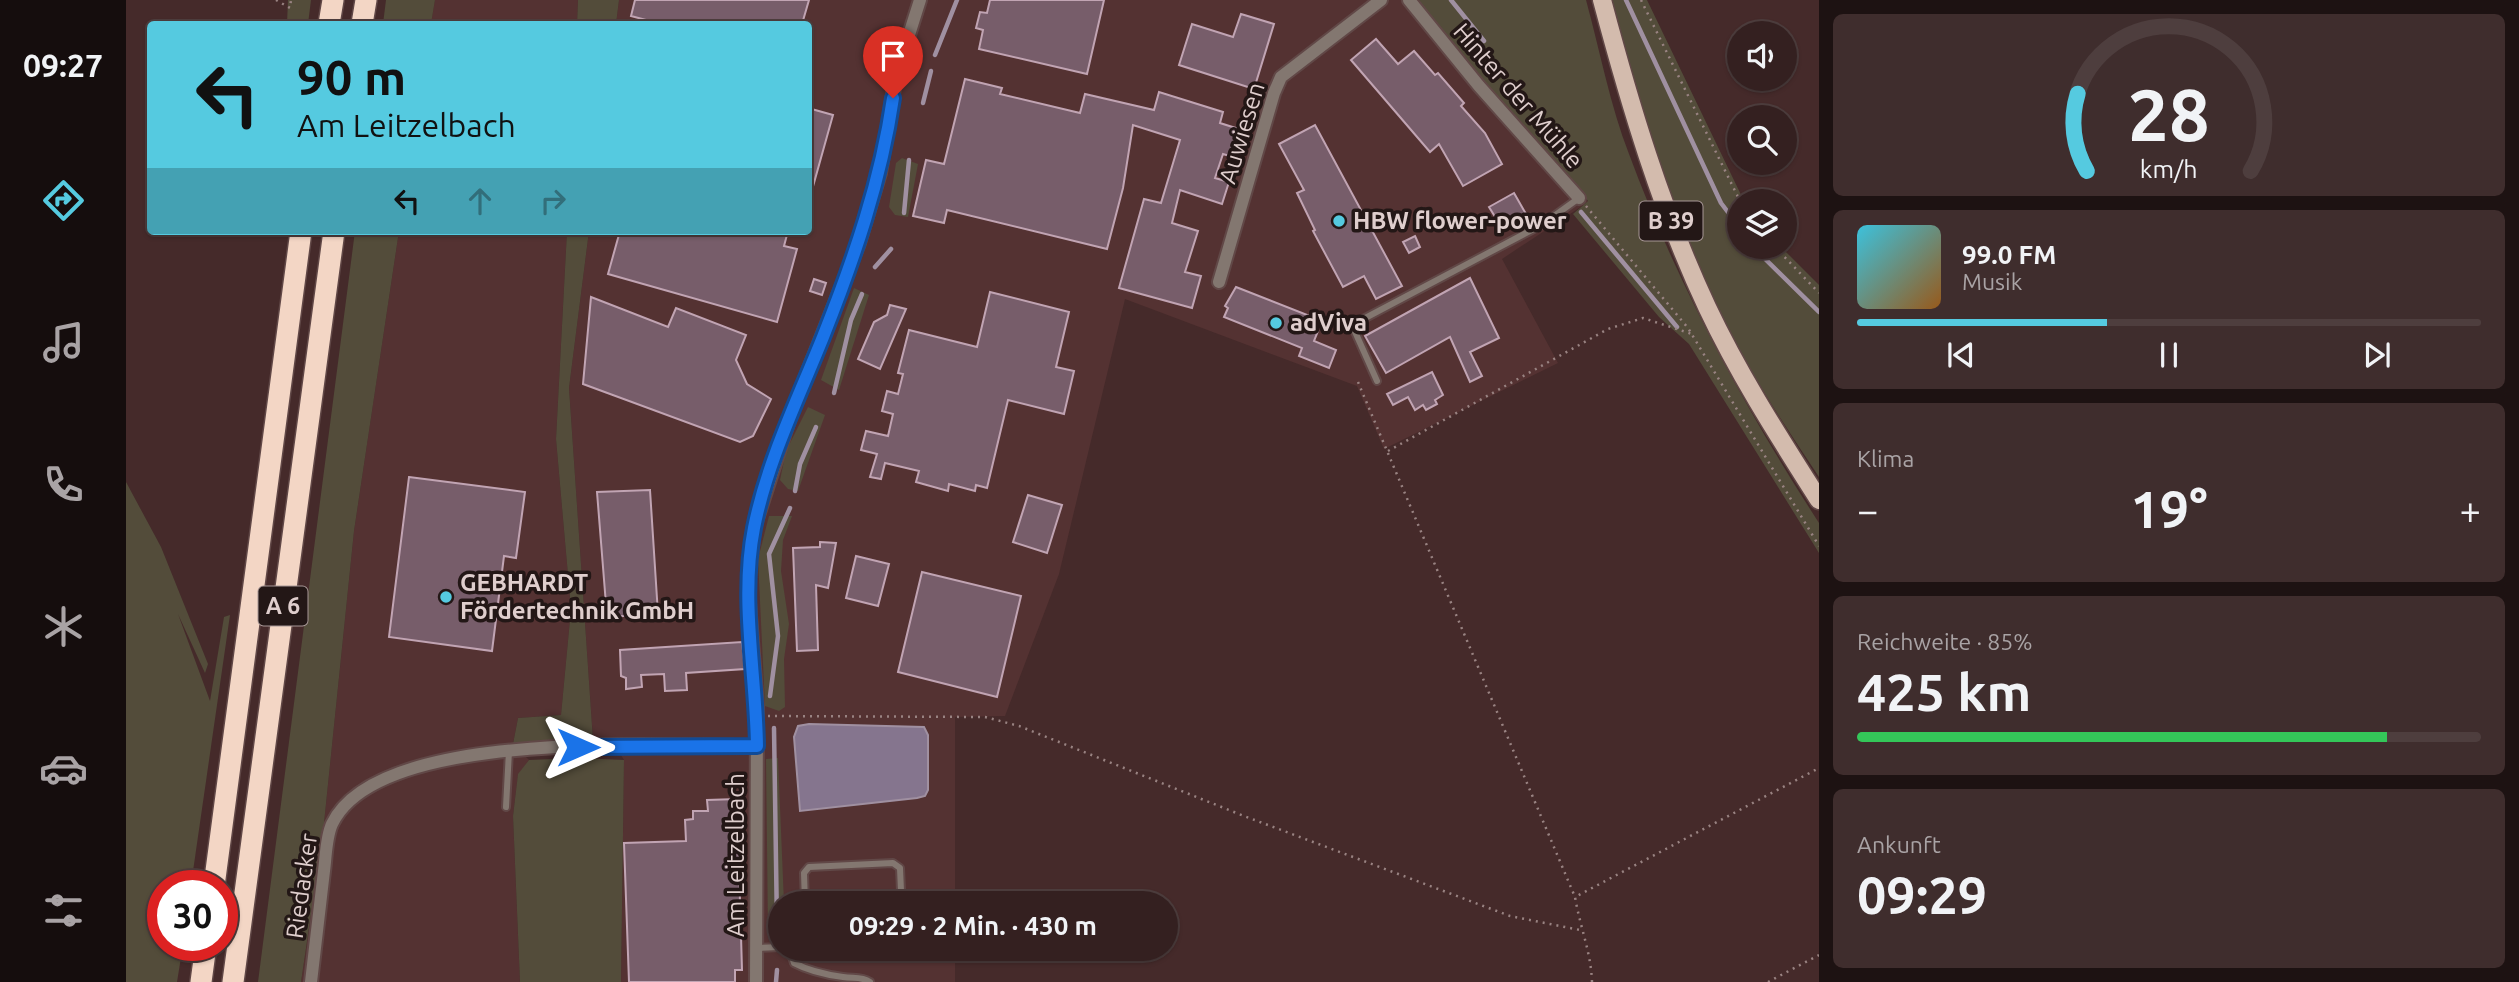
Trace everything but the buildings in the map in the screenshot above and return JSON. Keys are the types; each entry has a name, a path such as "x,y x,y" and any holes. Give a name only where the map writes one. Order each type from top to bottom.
{"highway":[{"path":"330,21 333,0"},
{"path":"362,21 366,0"},
{"name":"A 6","path":"216,870 300,235"},
{"name":"A 6","path":"233,982 333,235"},
{"path":"201,982 204,961"}],"main road":[{"name":"B 39","path":"1602,0 1655,180 1685,257 1737,368 1819,500"}],"street":[{"name":"Am Leitzelbach","path":"756,982 757,715 748,589 754,528 791,414 859,243 880,173 896,76 920,0"},
{"name":"Auwiesen","path":"1219,282 1281,77 1381,0"},
{"name":"Hinter der Mühle","path":"1409,0 1479,86 1579,198"},
{"name":"Riedacker","path":"311,982 331,825 351,797 369,784 419,765 457,756 509,751 757,746"}],"lane":[{"name":"Hinter der Mühle","path":"1377,381 1352,325 1543,223 1579,198"},
{"path":"506,807 509,751"},
{"path":"893,863 900,868 901,891 895,897 805,902 804,873 809,867 893,863"},
{"path":"757,948 768,948"},
{"path":"793,961 800,966 833,976 863,978 870,982"}],"path":[{"path":"276,0 290,8 291,0"},
{"path":"1641,0 1734,189"},
{"path":"1579,198 1692,334 1819,546"},
{"path":"1786,259 1819,293"},
{"path":"1387,451 1608,329 1643,318 1692,334"},
{"path":"1358,382 1575,897 1580,930 1591,956 1592,982"},
{"path":"757,715 985,717 1019,726 1244,816 1510,916 1580,930"},
{"path":"1575,897 1819,768"},
{"path":"1768,982 1819,955"}],"shaded area":[{"path":"288,0 311,0 308,21 287,21"},
{"path":"386,0 435,0 432,21 383,21"},
{"path":"435,0 578,0 577,21 432,21"},
{"path":"578,0 619,0 616,21 577,21"},
{"path":"619,0 1414,0 1588,202 1502,259 1558,363 1384,449 1357,386 1125,299 1059,574 1005,716 955,717 955,891 768,891 768,961 955,961 955,982 621,982 624,760 616,747 593,740 569,388 588,235 812,235 812,21 616,21"},
{"path":"1414,0 1586,0 1616,116 1668,250 1739,390 1819,523 1819,553 1689,344 1659,317 1573,214 1588,201"},
{"path":"1611,0 1647,0 1727,166 1727,175 1731,175 1738,189 1727,189 1727,259 1793,259 1819,285 1819,477 1742,356 1702,279 1661,177"},
{"path":"902,158 918,164 908,217 895,215 889,207 896,163"},
{"path":"354,235 398,235 354,531 323,833 301,982 258,982"},
{"path":"398,235 567,235 556,439 571,609 561,715 518,718 513,744 529,760 518,775 513,816 520,982 301,982 323,833 354,531"},
{"path":"567,235 588,235 569,388 593,740 513,744 518,718 561,715 571,609 556,439"},
{"path":"854,288 869,295 839,390 821,380"},
{"path":"808,407 825,415 798,491 788,489 780,480 786,451"},
{"path":"126,482 161,547 208,664 205,673 178,614 210,701 224,617 230,615 193,870 147,870 147,961 180,961 177,982 126,982"},
{"path":"769,516 792,516 783,540 781,571 789,624 784,659 785,707 779,711 765,706 758,559"},
{"path":"798,726 924,727 928,735 928,790 925,796 800,811 794,737"},
{"path":"778,758 784,891 768,891 768,931 766,759"},
{"path":"529,760 624,760 621,982 520,982 513,816 518,774"}],"waterway":[{"path":"935,55 957,0"},
{"path":"1451,0 1484,41"},
{"path":"1626,0 1727,211"},
{"path":"923,103 931,71"},
{"path":"904,213 909,160"},
{"path":"1581,212 1677,327"},
{"path":"875,267 891,249"},
{"path":"1765,259 1819,312"},
{"path":"834,393 851,320 862,294"},
{"path":"795,491 800,464 816,427"},
{"path":"770,696 778,636 769,554 790,508"},
{"path":"774,728 776,891"},
{"path":"776,982 777,970"}],"place":[{"name":"HBW flower-power","path":"1339,221"},
{"name":"adViva","path":"1276,323"},
{"name":"GEBHARDT Fördertechnik GmbH","path":"446,597"}],"route":[{"path":"578,747 757,746 757,707 748,589 754,528 791,414 859,243 880,173 893,98"}]}
